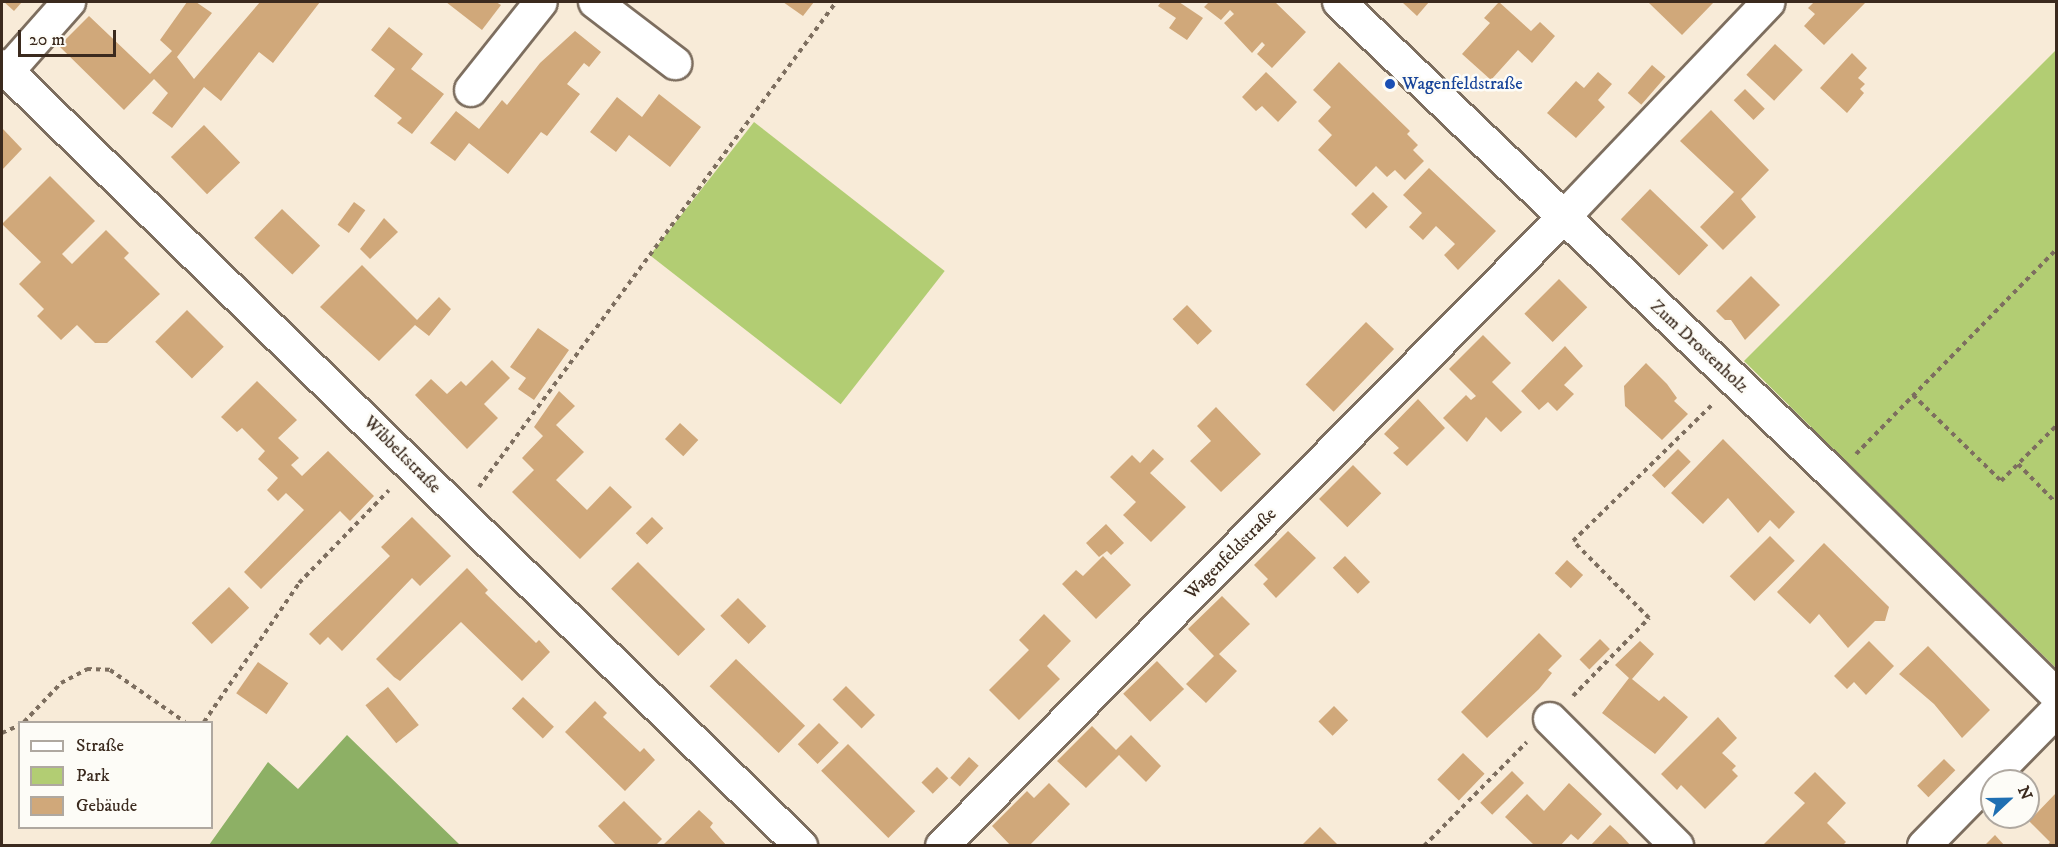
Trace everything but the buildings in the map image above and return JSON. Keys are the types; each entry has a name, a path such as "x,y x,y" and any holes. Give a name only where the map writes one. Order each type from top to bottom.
{"street":[{"path":"4,69 69,2"},
{"path":"471,90 541,2"},
{"path":"595,2 675,63"},
{"name":"Zum Drostenholz","path":"1339,2 1834,475 2056,695"},
{"name":"Wagenfeldstraße","path":"942,846 1563,218 1770,2"},
{"name":"Wibbeltstraße","path":"4,69 413,465 801,846"},
{"path":"1924,846 2056,711"},
{"path":"1550,719 1677,846"}],"path":[{"path":"460,513 836,2"},
{"path":"1834,475 2056,250"},
{"path":"1424,846 1649,618 1573,541 1736,381"},
{"path":"1913,395 2001,481 2056,426"},
{"path":"2018,464 2056,503"},
{"path":"205,721 299,583 413,465"},
{"path":"26,721 61,683 87,669 110,670 182,721"},
{"path":"2,734 18,726"}],"green space":[{"path":"2056,50 2056,668 1744,361"},
{"path":"754,122 945,271 841,404 650,255"},
{"path":"347,735 460,845 209,845 268,762 298,789"}],"place":[{"name":"Wagenfeldstraße","path":"1390,84"}]}
